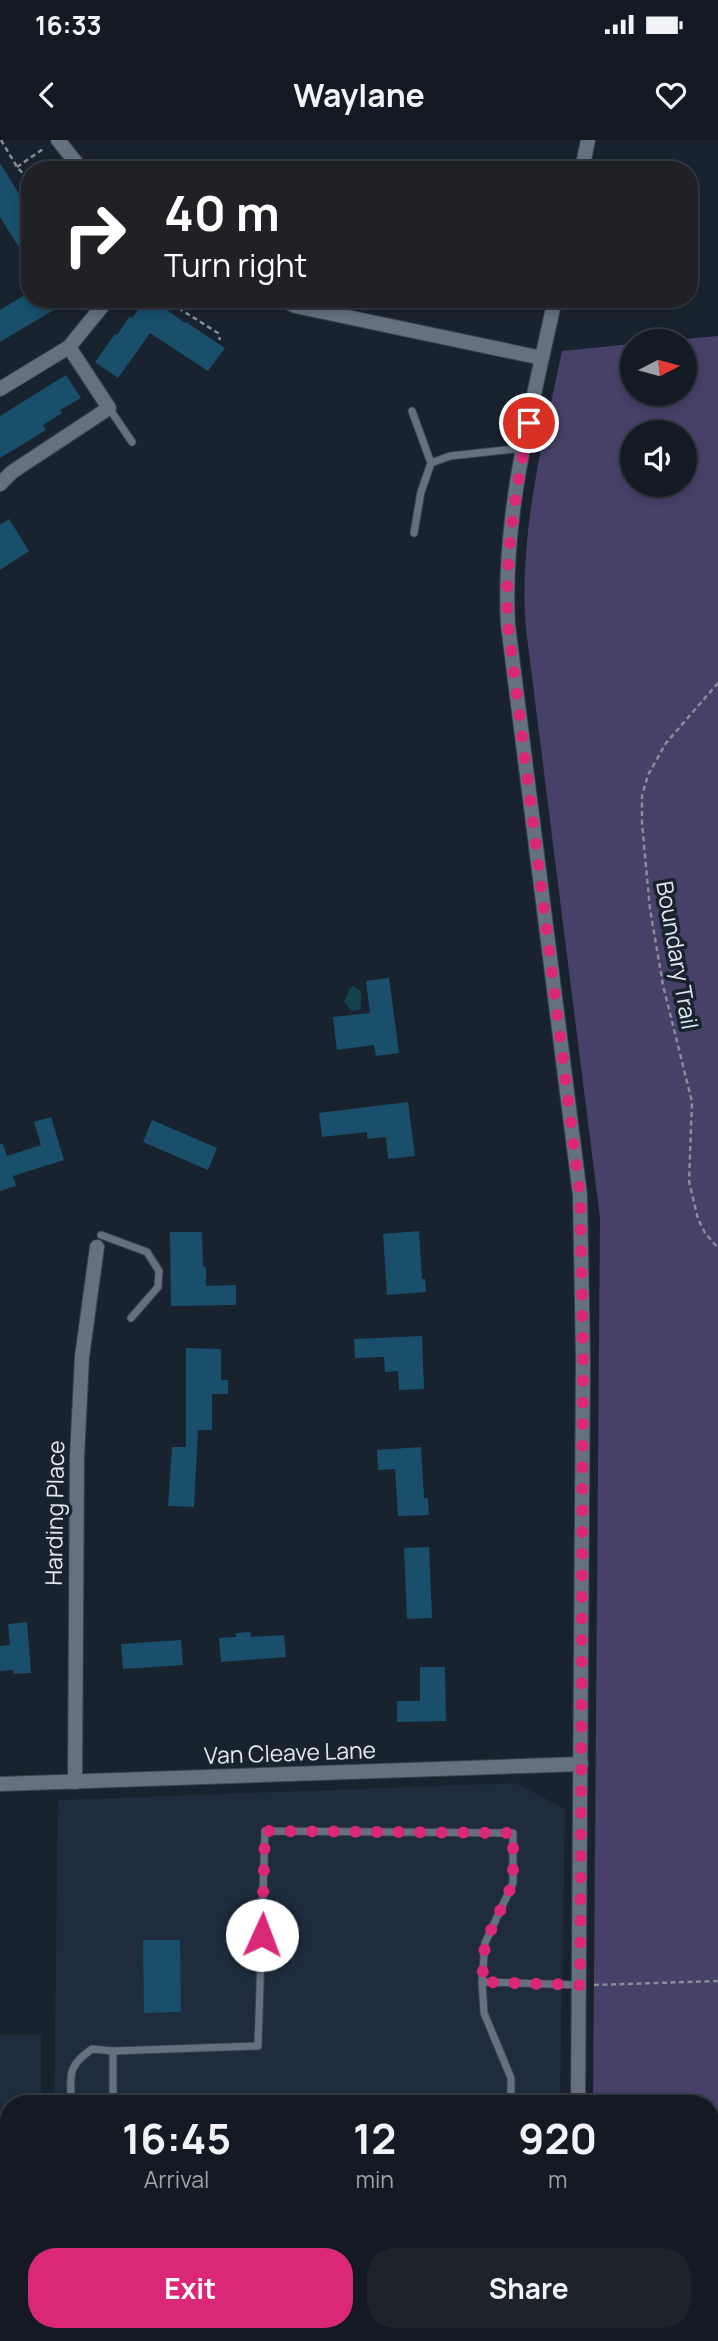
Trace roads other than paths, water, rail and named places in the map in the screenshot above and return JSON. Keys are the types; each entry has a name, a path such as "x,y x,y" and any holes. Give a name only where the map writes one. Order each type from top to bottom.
{"street":[{"path":"58,140 75,161"},
{"path":"584,161 588,140"},
{"path":"0,388 69,347 101,308"},
{"path":"304,308 542,358"},
{"path":"553,308 510,524 506,601 580,1195 583,1360 578,2095"},
{"path":"0,484 12,472 109,408 69,347"},
{"name":"Harding Place","path":"75,1782 77,1457 82,1357 99,1241"},
{"name":"Van Cleave Lane","path":"0,1784 581,1765"}],"lane":[{"path":"109,408 132,442"},
{"path":"412,411 431,463 421,492 414,533"},
{"path":"431,463 450,456 524,447"},
{"path":"99,1241 147,1252 159,1270 158,1287 131,1318"},
{"path":"71,2095 71,2075 77,2059 92,2049 113,2051 258,2046 265,1831 513,1833 513,1883 485,1943 482,1982 484,2013 511,2078 510,2095"},
{"path":"482,1982 580,1985"},
{"path":"113,2051 113,2095"}]}
